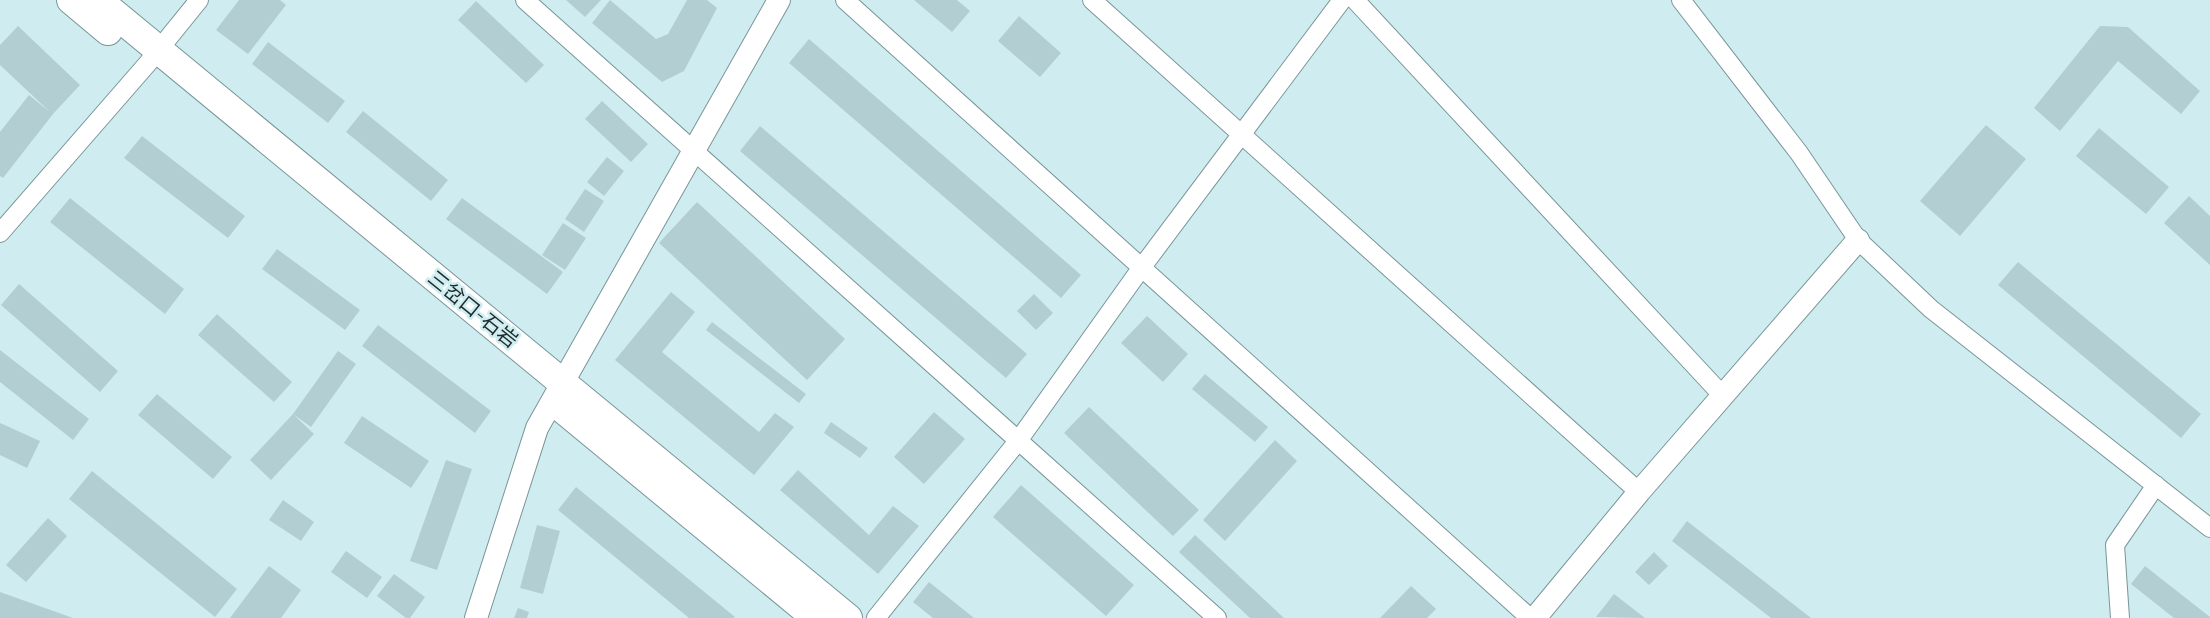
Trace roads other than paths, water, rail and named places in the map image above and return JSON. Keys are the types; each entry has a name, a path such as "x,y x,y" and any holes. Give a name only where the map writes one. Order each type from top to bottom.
{"highway":[{"name":"三岔口-石岩","path":"71,0 153,57 557,392 816,618"},
{"name":"三岔口-石岩","path":"98,0 153,57"},
{"name":"三岔口-石岩","path":"557,392 848,618"}],"street":[{"path":"0,233 153,57 199,0"},
{"path":"525,0 1217,618"},
{"path":"476,618 537,428 779,0"},
{"path":"845,0 1530,618"},
{"path":"1092,0 1639,492"},
{"path":"876,618 1018,441 1142,267 1342,0"},
{"path":"1355,0 1723,396"},
{"path":"1681,0 1799,153 1858,240 1931,309 2210,528"},
{"path":"1535,618 1639,492 1858,240"},
{"path":"2121,618 2115,545 2156,486"}]}
